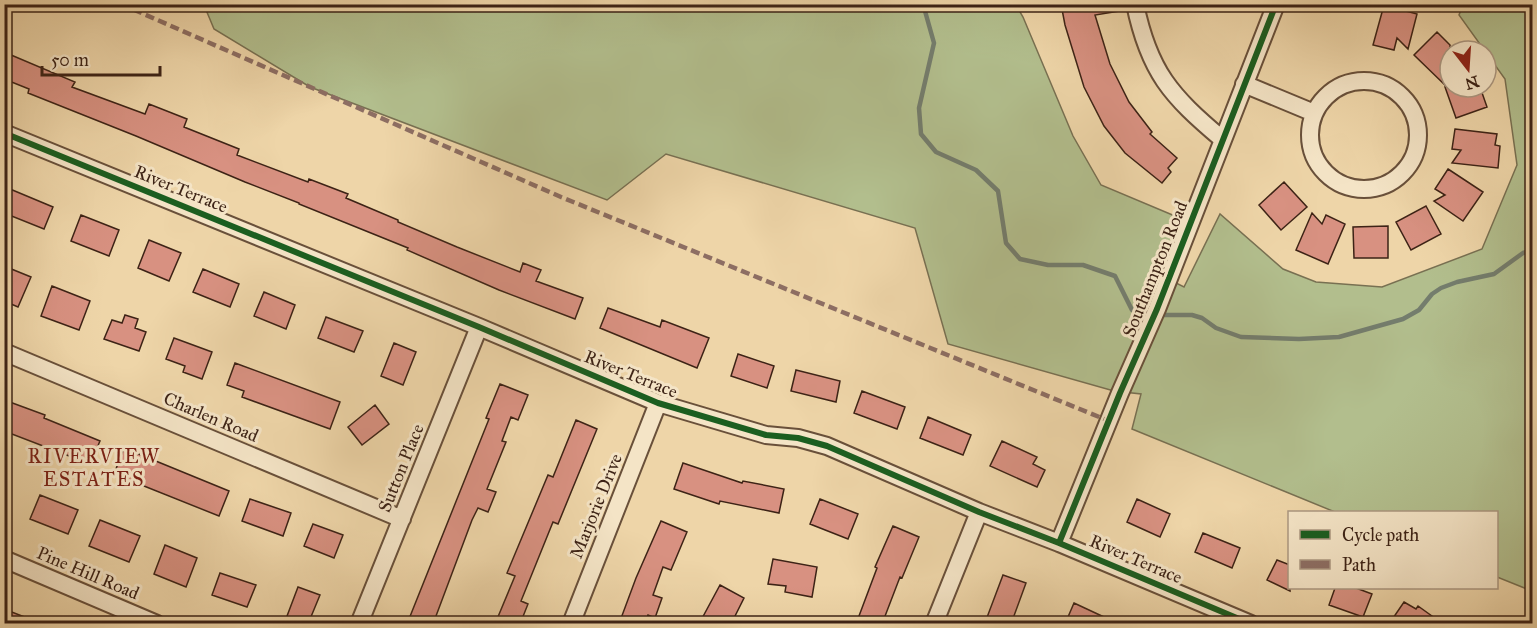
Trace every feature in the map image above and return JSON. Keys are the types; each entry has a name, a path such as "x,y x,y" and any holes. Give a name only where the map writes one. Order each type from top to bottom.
{"street":[{"path":"1135,4 1148,50 1157,71 1187,110 1222,139"},
{"name":"Southampton Road","path":"1059,543 1157,309 1276,4"},
{"path":"1368,81 1384,85 1399,94 1410,106 1416,122 1418,138 1414,154 1406,169 1393,181 1377,188 1359,189 1343,185 1328,176 1317,163 1311,147 1310,130 1314,113 1323,99 1336,88 1352,82 1368,81"},
{"path":"1244,84 1314,113"},
{"name":"River Terrace","path":"4,133 479,327 658,403 766,435 798,438 827,446 979,512 1251,624"},
{"name":"Sutton Place","path":"359,624 479,327"},
{"name":"Charlen Road","path":"4,352 402,519"},
{"name":"Marjorie Drive","path":"571,624 658,403"},
{"path":"934,624 979,512"},
{"name":"Pine Hill Road","path":"4,559 157,624"}],"green space":[{"path":"204,5 1016,5 1073,136 1101,185 1182,219 1160,275 1184,287 1220,214 1283,269 1316,282 1382,287 1482,249 1517,165 1505,79 1498,69 1498,39 1476,39 1459,15 1463,5 1532,5 1532,591 1498,577 1498,511 1333,511 1132,429 1141,394 1114,391 948,344 915,228 666,154 607,200 310,87 214,29"}],"building":[{"path":"1061,4 1119,4 1119,11 1095,15 1110,64 1129,102 1152,132 1150,134 1177,158 1168,168 1171,172 1162,183 1125,153 1104,126 1084,87"},
{"path":"1384,5 1417,14 1408,49 1397,38 1394,50 1373,45"},
{"path":"1437,32 1444,39 1438,39 1438,78 1414,55"},
{"path":"4,52 75,82 72,87 145,114 149,104 187,119 184,127 239,149 237,155 308,182 309,179 348,194 346,198 457,247 520,272 523,263 541,270 536,281 583,298 575,319 499,290 407,250 408,248 28,93 29,89 4,79"},
{"path":"1449,99 1484,99 1487,107 1456,118"},
{"path":"1455,129 1497,134 1495,145 1500,146 1498,168 1452,163 1461,150 1452,149"},
{"path":"1448,169 1483,192 1463,221 1434,201 1445,195 1435,189"},
{"path":"1284,182 1307,207 1281,230 1259,205"},
{"path":"10,189 53,207 44,229 4,213 4,203"},
{"path":"1426,206 1441,234 1411,250 1396,222"},
{"path":"1312,213 1322,224 1326,215 1345,224 1328,264 1296,250"},
{"path":"81,215 119,230 109,256 71,241"},
{"path":"1388,226 1388,258 1354,258 1353,227"},
{"path":"149,240 181,253 169,281 138,268"},
{"path":"4,266 31,277 18,307 4,301"},
{"path":"203,269 239,284 230,307 193,292"},
{"path":"52,286 90,301 79,330 41,316"},
{"path":"264,292 295,305 286,329 254,316"},
{"path":"608,308 660,327 662,320 709,338 697,368 600,328"},
{"path":"125,315 138,319 135,328 146,332 139,351 104,339 112,320 122,323"},
{"path":"326,317 363,331 354,352 318,338"},
{"path":"174,338 212,352 202,379 183,372 185,366 166,359"},
{"path":"394,343 416,352 403,385 381,376"},
{"path":"738,354 774,366 767,388 731,376"},
{"path":"235,363 340,402 330,429 242,397 244,391 227,385"},
{"path":"796,370 840,381 836,402 791,391"},
{"path":"500,384 528,395 518,420 511,417 502,441 506,442 487,489 496,492 488,512 478,508 472,520 433,624 407,624 489,419 486,418"},
{"path":"862,391 905,407 897,429 854,413"},
{"path":"7,401 45,415 44,418 100,441 90,464 4,431 4,408"},
{"path":"375,405 389,424 362,445 348,427"},
{"path":"928,417 971,435 963,455 920,438"},
{"path":"576,420 597,429 558,524 553,522 521,601 528,604 520,624 495,624 515,576 507,573 548,475 553,477"},
{"path":"1002,441 1037,457 1033,464 1045,470 1037,487 990,466"},
{"path":"124,448 229,491 219,516 114,474"},
{"path":"683,463 742,483 743,481 784,489 779,513 720,501 719,504 674,489"},
{"path":"40,495 78,510 68,534 30,519"},
{"path":"250,499 291,513 283,536 242,521"},
{"path":"820,499 858,514 848,539 810,524"},
{"path":"1137,499 1170,514 1160,537 1127,522"},
{"path":"100,520 140,536 129,562 89,546"},
{"path":"661,521 687,532 671,570 663,567 653,595 662,598 655,618 648,615 645,624 628,624 620,621"},
{"path":"313,524 343,535 334,558 304,546"},
{"path":"893,526 919,537 902,578 900,577 882,624 856,624 877,568 875,567"},
{"path":"1203,533 1240,548 1232,568 1195,552"},
{"path":"165,545 197,558 186,587 154,574"},
{"path":"773,559 817,567 812,597 785,592 786,586 768,584"},
{"path":"1277,560 1288,564 1288,589 1290,591 1267,580"},
{"path":"220,573 256,585 247,607 212,595"},
{"path":"1003,575 1026,583 1011,624 995,624 986,620"},
{"path":"720,585 744,598 731,624 699,624"},
{"path":"298,587 320,595 308,624 284,624"},
{"path":"1335,589 1359,589 1372,594 1363,617 1329,605"},
{"path":"1404,602 1416,609 1418,606 1443,624 1389,624"},
{"path":"1074,603 1119,624 1065,624"},
{"path":"4,609 40,623 40,624 4,624"}],"waterway":[{"path":"923,4 934,43 919,108 921,134 936,152 976,170 998,191 1006,243 1020,259 1048,265 1083,265 1115,276 1132,310 1146,312"},
{"path":"1164,315 1192,315 1202,318 1216,328 1241,337 1299,339 1339,337 1403,319 1419,310 1432,294 1441,288 1494,274 1523,253 1532,250"}],"marked path":[{"path":"121,4 561,197 1109,421"}],"cycle path":[{"path":"1059,543 1157,309 1276,4"},
{"path":"4,133 479,327 658,403 766,435 798,438 827,446 979,512 1251,624"}],"district":[{"name":"RIVERVIEW ESTATES","path":"94,468"}]}
